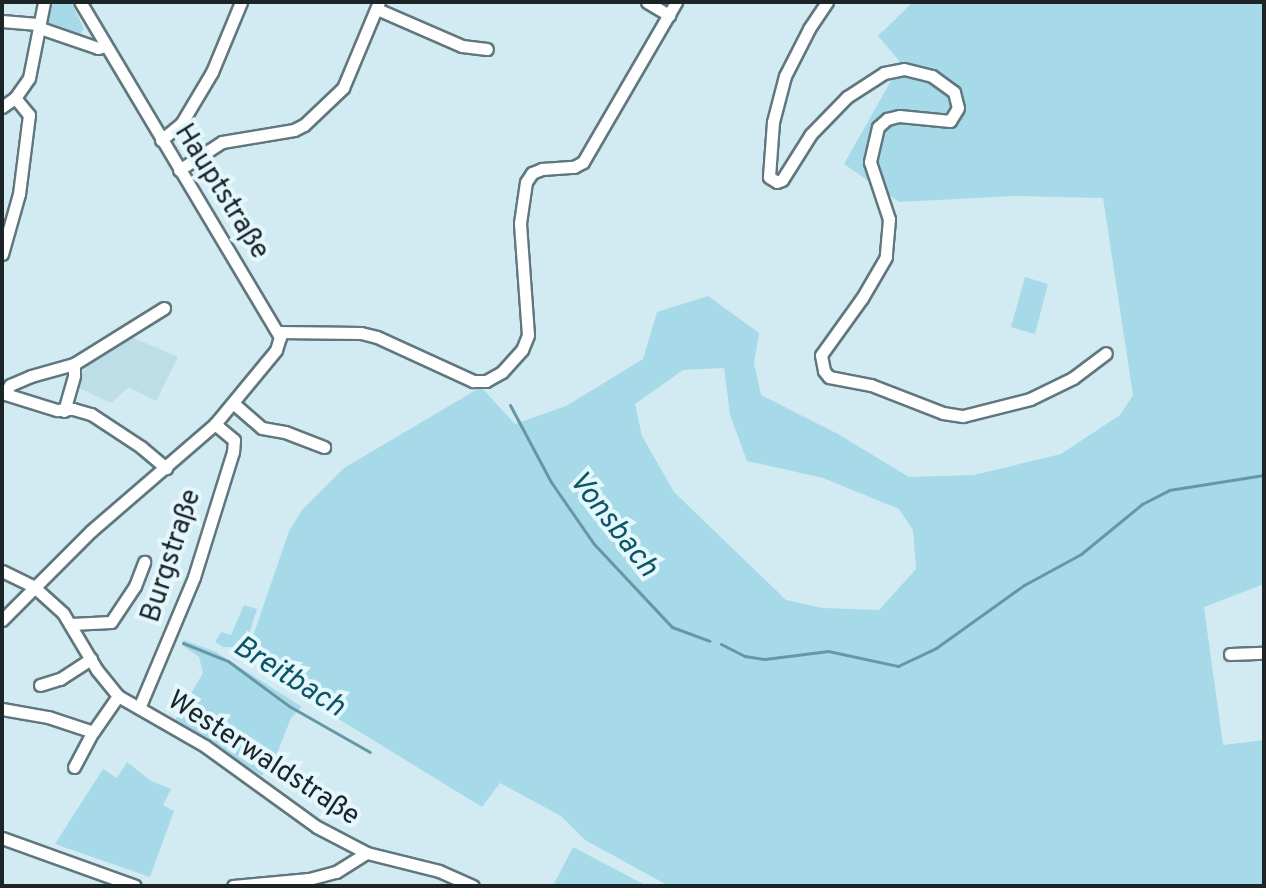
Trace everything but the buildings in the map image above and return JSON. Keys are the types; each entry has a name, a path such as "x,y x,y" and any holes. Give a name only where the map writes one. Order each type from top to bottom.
{"street":[{"path":"2,107 15,98 34,63 44,2"},
{"name":"Hauptstraße","path":"80,2 278,332"},
{"path":"161,140 181,124 204,85 226,43 241,2"},
{"path":"647,2 669,15"},
{"path":"2,620 33,586 215,424 276,350 278,332 361,333 473,381 494,378 522,350 528,335 520,223 522,198 532,173 583,162 676,2"},
{"path":"827,2 793,56 781,88 773,122 769,177 777,182 782,180 811,134 847,97 884,73 904,69 932,76 954,92 958,108 950,121 899,116 887,119 878,127 870,162 889,219 886,257 862,298 821,355 824,371 829,377 871,385 943,413 963,416 1030,399 1073,378 1106,353"},
{"path":"179,170 222,142 294,130 304,125 343,88 378,6 462,46 487,49"},
{"path":"2,21 40,26 98,48 104,46"},
{"path":"2,254 19,194 29,115 15,98"},
{"path":"164,308 74,364 31,376 10,385 4,393 64,411 73,409 97,417 166,468"},
{"path":"64,411 74,364"},
{"path":"233,403 262,428 285,432 324,447"},
{"name":"Burgstraße","path":"139,708 174,627 233,452 234,440 215,424"},
{"path":"71,624 111,622 135,586 144,562"},
{"name":"Westerwaldstraße","path":"2,571 33,586 71,624 118,696 205,746 317,827 367,853 439,871 473,886"},
{"path":"1230,654 1264,653"},
{"path":"40,685 60,679 91,659"},
{"path":"74,767 118,696"},
{"path":"2,709 25,712 93,732"},
{"path":"2,838 135,886"},
{"path":"233,886 309,879 336,872 367,853"}],"shaded area":[{"path":"51,2 71,2 84,29 80,34 46,24"},
{"path":"913,2 1264,2 1264,584 1204,607 1223,745 1264,740 1264,886 669,886 585,840 561,816 500,783 482,807 311,702 285,680 252,639 289,531 302,510 344,468 481,387 515,424 566,406 643,359 657,312 708,296 759,333 754,363 761,395 838,434 909,477 974,475 1061,454 1120,415 1133,395 1103,198 1015,196 899,202 844,164 901,63 878,36","holes":["724,368 730,415 747,461 823,478 899,509 913,530 916,569 879,610 823,608 786,600 674,492 642,436 635,404 683,370"]},
{"path":"1025,277 1048,284 1035,334 1011,327"},
{"path":"129,336 178,357 156,401 129,387 111,403 77,387 88,360"},
{"path":"244,605 257,609 245,647 223,647 215,642 221,632 231,635"},
{"path":"184,640 216,652 302,707 291,718 278,751 262,776 174,722 203,673 199,657 182,645"},
{"path":"127,762 151,781 171,789 163,805 174,811 150,877 55,844 103,769 117,778"},
{"path":"573,847 647,886 553,886"}],"waterway":[{"name":"Vonsbach","path":"510,405 551,482 594,544 672,627 710,641"},
{"path":"721,644 745,656 765,659 828,651 898,666 936,648 1024,585 1081,554 1142,504 1169,490 1264,475"},
{"name":"Breitbach","path":"183,643 228,661 289,706 370,752"}]}
